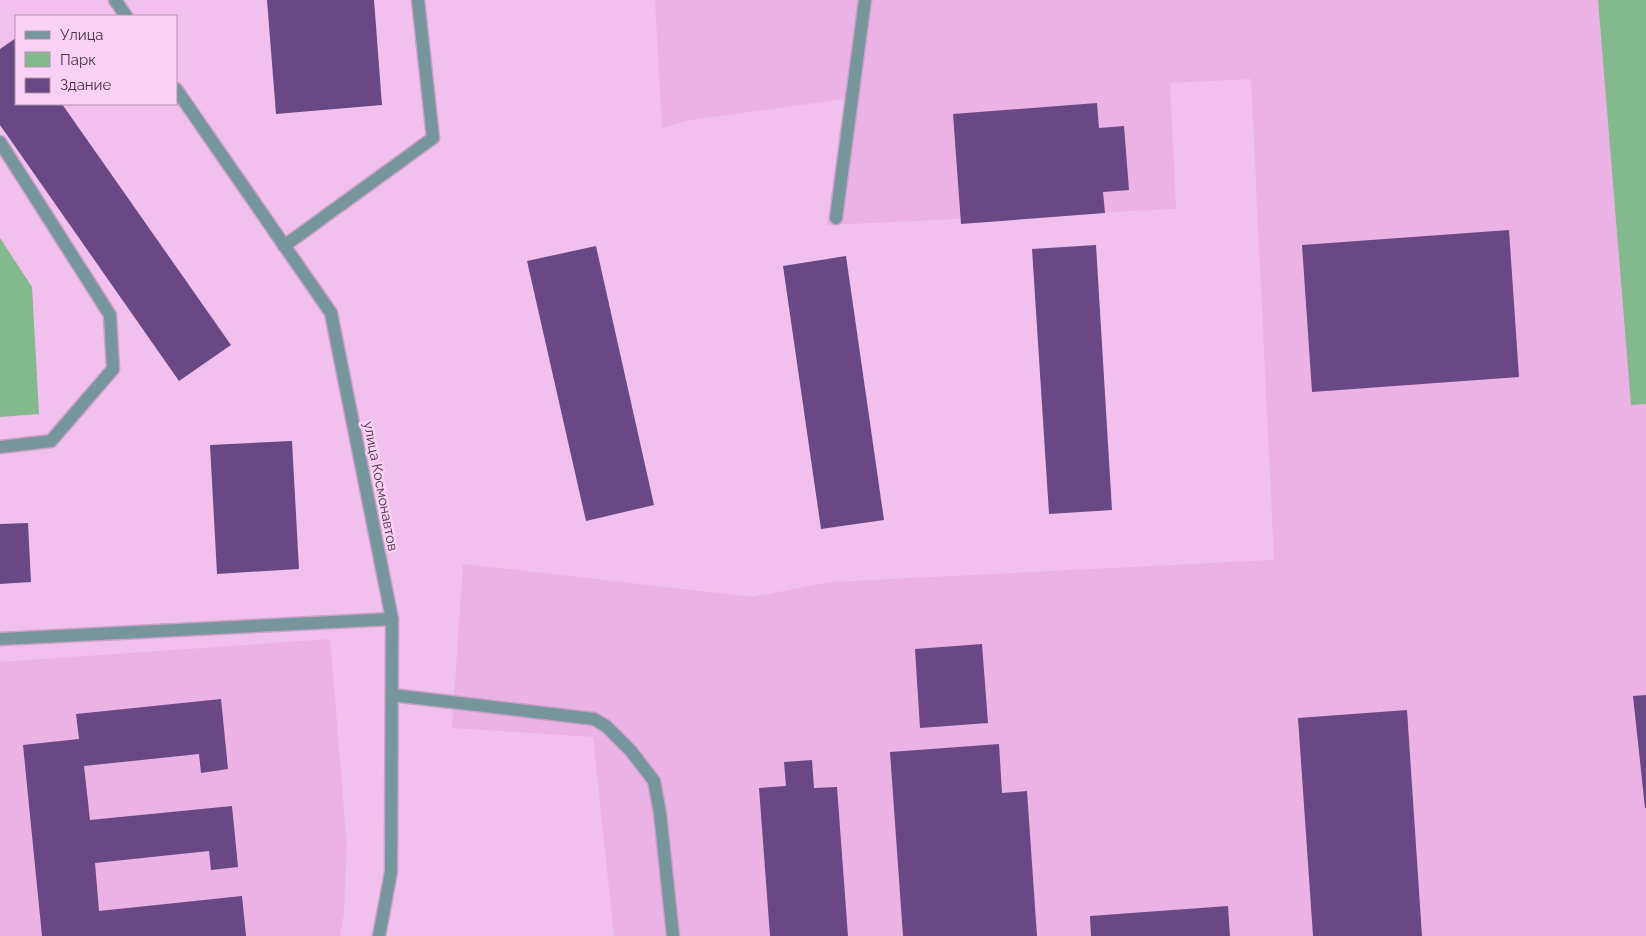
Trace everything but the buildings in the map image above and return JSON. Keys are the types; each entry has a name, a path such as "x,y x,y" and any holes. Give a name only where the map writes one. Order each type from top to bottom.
{"street":[{"path":"115,0 125,15"},
{"path":"284,246 433,138 418,0"},
{"path":"836,218 865,0"},
{"name":"улица Космонавтов","path":"178,92 330,313 392,620 391,872 379,936"},
{"path":"0,142 110,315 113,369 51,441 0,447"},
{"path":"0,639 392,620"},
{"path":"392,695 594,719 606,726 631,750 654,781 660,813 673,936"}],"shaded area":[{"path":"655,0 1598,0 1631,404 1646,404 1646,936 614,936 593,737 452,728 463,564 753,597 830,582 1274,560 1251,79 1170,83 1176,209 827,225 844,99 691,120 662,128"},
{"path":"330,639 347,845 344,913 340,936 0,936 0,662"}],"green space":[{"path":"1598,0 1646,0 1646,404 1631,405"},
{"path":"0,238 32,287 39,414 0,417"}]}
